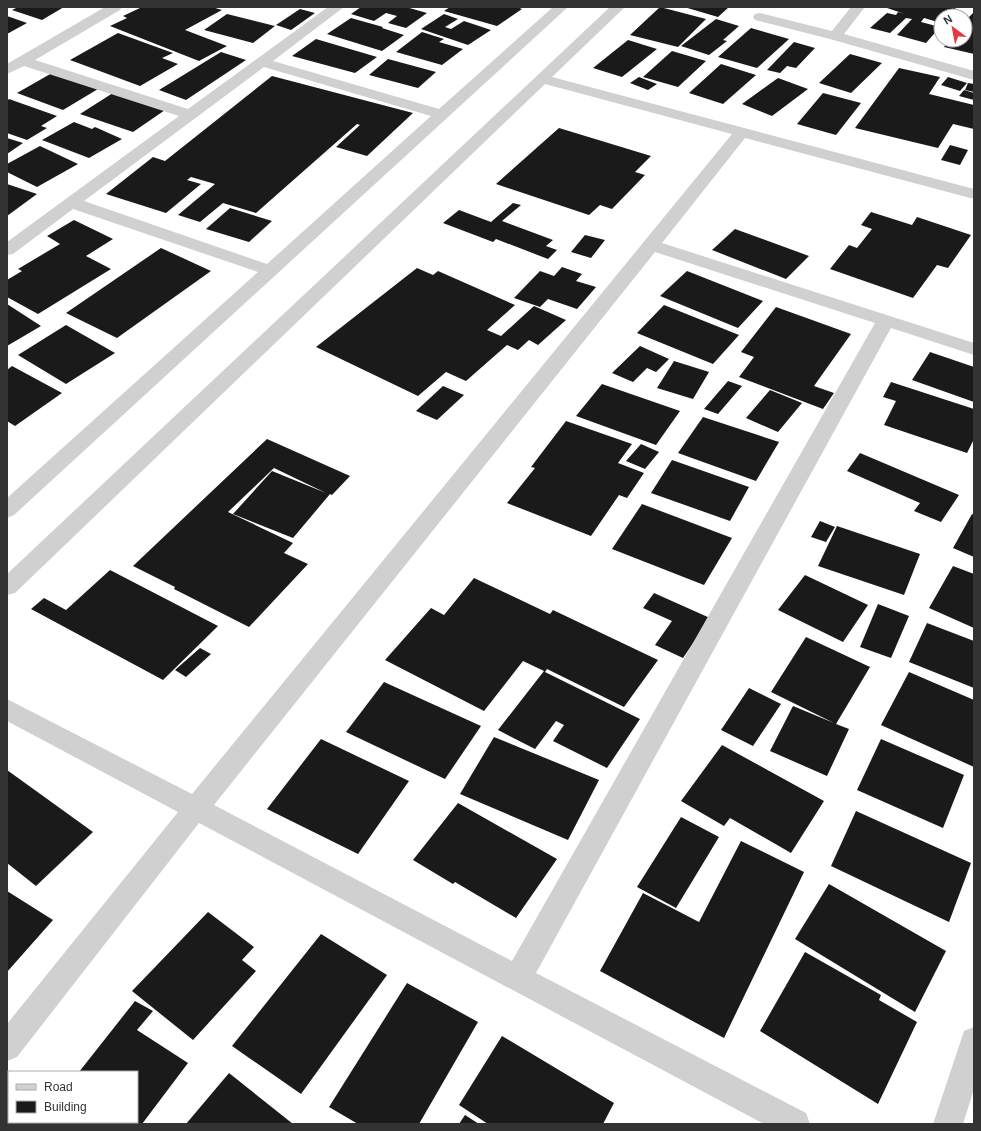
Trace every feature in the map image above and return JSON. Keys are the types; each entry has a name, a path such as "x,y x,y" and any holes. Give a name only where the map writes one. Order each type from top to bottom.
{"street":[{"path":"7,70 114,7"},
{"path":"7,250 337,7"},
{"path":"7,510 561,7"},
{"path":"7,587 374,236 618,7"},
{"path":"835,36 858,7"},
{"path":"760,17 835,36 974,76"},
{"path":"24,61 190,115"},
{"path":"262,62 443,115"},
{"path":"542,79 973,193"},
{"path":"7,1047 196,808 742,132"},
{"path":"72,203 271,271"},
{"path":"650,245 974,349"},
{"path":"518,978 886,321"},
{"path":"7,709 794,1124"},
{"path":"948,1124 974,1041"}],"building":[{"path":"18,7 64,7 42,20 12,10"},
{"path":"142,7 212,7 222,10 185,30 227,46 199,61 110,26 127,18 123,16"},
{"path":"361,7 406,7 427,13 406,28 388,23 397,16 386,13 374,21 351,14"},
{"path":"450,7 517,7 522,9 497,26 444,11"},
{"path":"660,7 706,19 678,47 630,35"},
{"path":"684,7 729,7 718,17"},
{"path":"884,7 956,8 933,8 933,21 924,18 921,22 933,25 933,35 926,43 897,35 912,19 906,18 890,33 870,28 887,13 896,15 898,12 905,14"},
{"path":"300,9 315,13 291,30 276,25"},
{"path":"974,12 974,54 948,48 973,48"},
{"path":"227,14 275,26 253,43 204,30"},
{"path":"444,14 458,19 445,27 451,29 464,21 491,30 468,45 421,29"},
{"path":"7,16 27,23 7,34"},
{"path":"351,18 383,27 382,28 404,35 382,51 327,34"},
{"path":"716,19 739,26 723,40 727,41 709,55 681,46"},
{"path":"751,28 789,39 757,68 718,57"},
{"path":"422,32 444,39 439,42 463,49 442,65 396,52"},
{"path":"118,33 173,53 162,58 178,64 140,86 70,60"},
{"path":"316,39 377,57 355,73 292,56"},
{"path":"628,40 657,49 622,77 593,68"},
{"path":"794,42 815,48 796,68 787,66 780,73 767,70"},
{"path":"672,51 706,61 678,87 643,77"},
{"path":"221,52 246,60 186,100 159,90"},
{"path":"850,54 882,63 851,93 819,83"},
{"path":"388,59 436,72 418,88 369,75"},
{"path":"721,64 756,75 723,104 689,93"},
{"path":"899,68 940,77 929,94 974,105 974,129 953,124 938,148 855,128"},
{"path":"52,73 98,89 63,110 17,93"},
{"path":"272,76 413,113 367,156 336,147 360,125 357,124 256,213 223,203 200,222 178,215 215,184 191,177 187,180 201,184 166,213 106,194 153,157 165,161"},
{"path":"639,77 657,84 648,90 630,83"},
{"path":"948,77 967,83 960,91 941,85"},
{"path":"778,78 808,89 772,116 742,104"},
{"path":"968,83 974,84 974,92 965,90"},
{"path":"964,90 974,93 974,100 959,96"},
{"path":"116,91 168,108 133,132 80,114"},
{"path":"823,93 861,103 836,135 797,124"},
{"path":"9,99 57,116 41,126 47,128 27,140 7,133 7,101"},
{"path":"74,122 92,129 95,127 122,139 89,158 42,140"},
{"path":"559,128 651,156 635,172 645,175 612,209 600,205 589,215 496,184"},
{"path":"7,138 23,143 7,154"},
{"path":"950,145 968,150 960,165 941,160"},
{"path":"40,146 78,164 37,187 7,172 7,164"},
{"path":"7,184 37,194 7,216"},
{"path":"513,203 521,205 502,221 553,240 546,246 557,250 548,259 496,239 493,242 443,223 459,210 491,222"},
{"path":"230,208 272,221 249,242 206,229"},
{"path":"871,212 912,225 917,217 971,235 948,268 937,265 913,298 830,269 849,245 857,248 872,229 861,225"},
{"path":"74,220 113,239 86,256 111,269 38,314 7,297 7,280 22,271 18,269 60,244 47,236"},
{"path":"735,229 809,256 786,279 712,250"},
{"path":"585,235 605,240 591,258 571,252"},
{"path":"161,248 211,271 117,338 66,313"},
{"path":"562,267 582,274 576,281 596,287 577,309 548,299 540,307 514,298 540,271 554,276"},
{"path":"417,268 433,275 438,271 515,305 487,330 501,336 534,306 566,320 538,345 529,340 518,350 507,345 466,381 446,372 418,396 316,347"},
{"path":"687,271 763,301 738,328 660,296"},
{"path":"7,304 41,326 7,346"},
{"path":"664,305 739,335 713,364 637,333"},
{"path":"776,307 851,334 814,386 834,393 823,409 739,377 754,357 741,352"},
{"path":"66,325 115,353 66,384 18,355"},
{"path":"640,346 669,359 656,372 647,368 633,382 612,373"},
{"path":"930,352 974,367 974,402 912,380"},
{"path":"674,361 709,372 693,399 657,388"},
{"path":"12,366 62,393 15,426 7,421 7,370"},
{"path":"728,381 742,386 718,414 704,409"},
{"path":"891,382 974,409 974,439 967,453 884,425 896,401 883,397"},
{"path":"602,384 680,411 656,445 576,416"},
{"path":"443,386 464,395 437,420 416,411"},
{"path":"770,390 802,403 778,432 746,418"},
{"path":"703,417 779,442 756,481 678,453"},
{"path":"566,421 632,444 618,463 644,473 627,498 619,495 591,536 507,503 535,468 531,467"},
{"path":"267,439 350,476 332,495 330,494 293,538 233,514 272,471 326,493 274,468 228,512 293,543 284,553 308,564 249,627 174,589 175,587 133,566"},
{"path":"641,444 659,452 645,469 626,461"},
{"path":"860,453 959,495 941,522 914,511 920,503 847,471"},
{"path":"672,460 749,487 730,521 651,493"},
{"path":"642,504 732,538 704,585 612,549"},
{"path":"972,514 974,515 974,557 953,548"},
{"path":"820,521 835,527 826,542 811,537"},
{"path":"837,526 920,554 904,595 818,566"},
{"path":"953,566 974,574 974,628 929,608"},
{"path":"110,570 218,626 163,680 31,609 44,598 66,610"},
{"path":"805,575 868,605 843,642 778,610"},
{"path":"474,578 550,614 553,610 658,660 624,707 547,669 545,672 640,719 607,768 553,741 564,725 556,721 535,749 498,730 544,671 523,661 484,711 385,660 431,608 444,615"},
{"path":"654,593 710,618 683,658 655,645 672,621 643,608"},
{"path":"878,604 909,616 891,658 860,647"},
{"path":"927,623 974,641 974,688 909,662"},
{"path":"806,637 870,667 836,724 849,729 827,776 770,751 793,706 834,723 771,692"},
{"path":"200,648 211,654 186,677 175,670"},
{"path":"909,672 974,700 974,767 881,725"},
{"path":"384,682 481,726 445,779 346,732"},
{"path":"749,688 781,704 753,746 721,730"},
{"path":"494,737 599,780 568,840 460,794"},
{"path":"321,739 409,781 358,854 267,809"},
{"path":"881,739 964,775 943,828 857,790"},
{"path":"722,745 824,801 791,853 730,818 724,826 681,801"},
{"path":"7,770 93,832 36,886 7,863"},
{"path":"458,803 557,859 516,918 455,882 453,884 413,860"},
{"path":"856,811 971,863 949,922 831,866"},
{"path":"681,817 719,837 676,908 637,887"},
{"path":"741,841 804,872 724,1038 600,971 643,893 699,922"},
{"path":"829,884 946,951 915,1012 795,939"},
{"path":"7,891 53,920 7,972"},
{"path":"208,912 254,947 242,960 256,971 193,1040 132,991"},
{"path":"321,934 387,975 301,1094 232,1046"},
{"path":"805,952 881,995 879,1000 917,1022 878,1104 760,1031"},
{"path":"407,983 478,1022 419,1124 358,1124 329,1107"},
{"path":"135,1001 153,1011 137,1030 188,1063 142,1124 37,1124 138,1123 138,1071 80,1071"},
{"path":"502,1036 614,1103 603,1124 488,1124 459,1105"},
{"path":"229,1073 293,1124 186,1124"},
{"path":"465,1115 479,1124 459,1124"}]}
